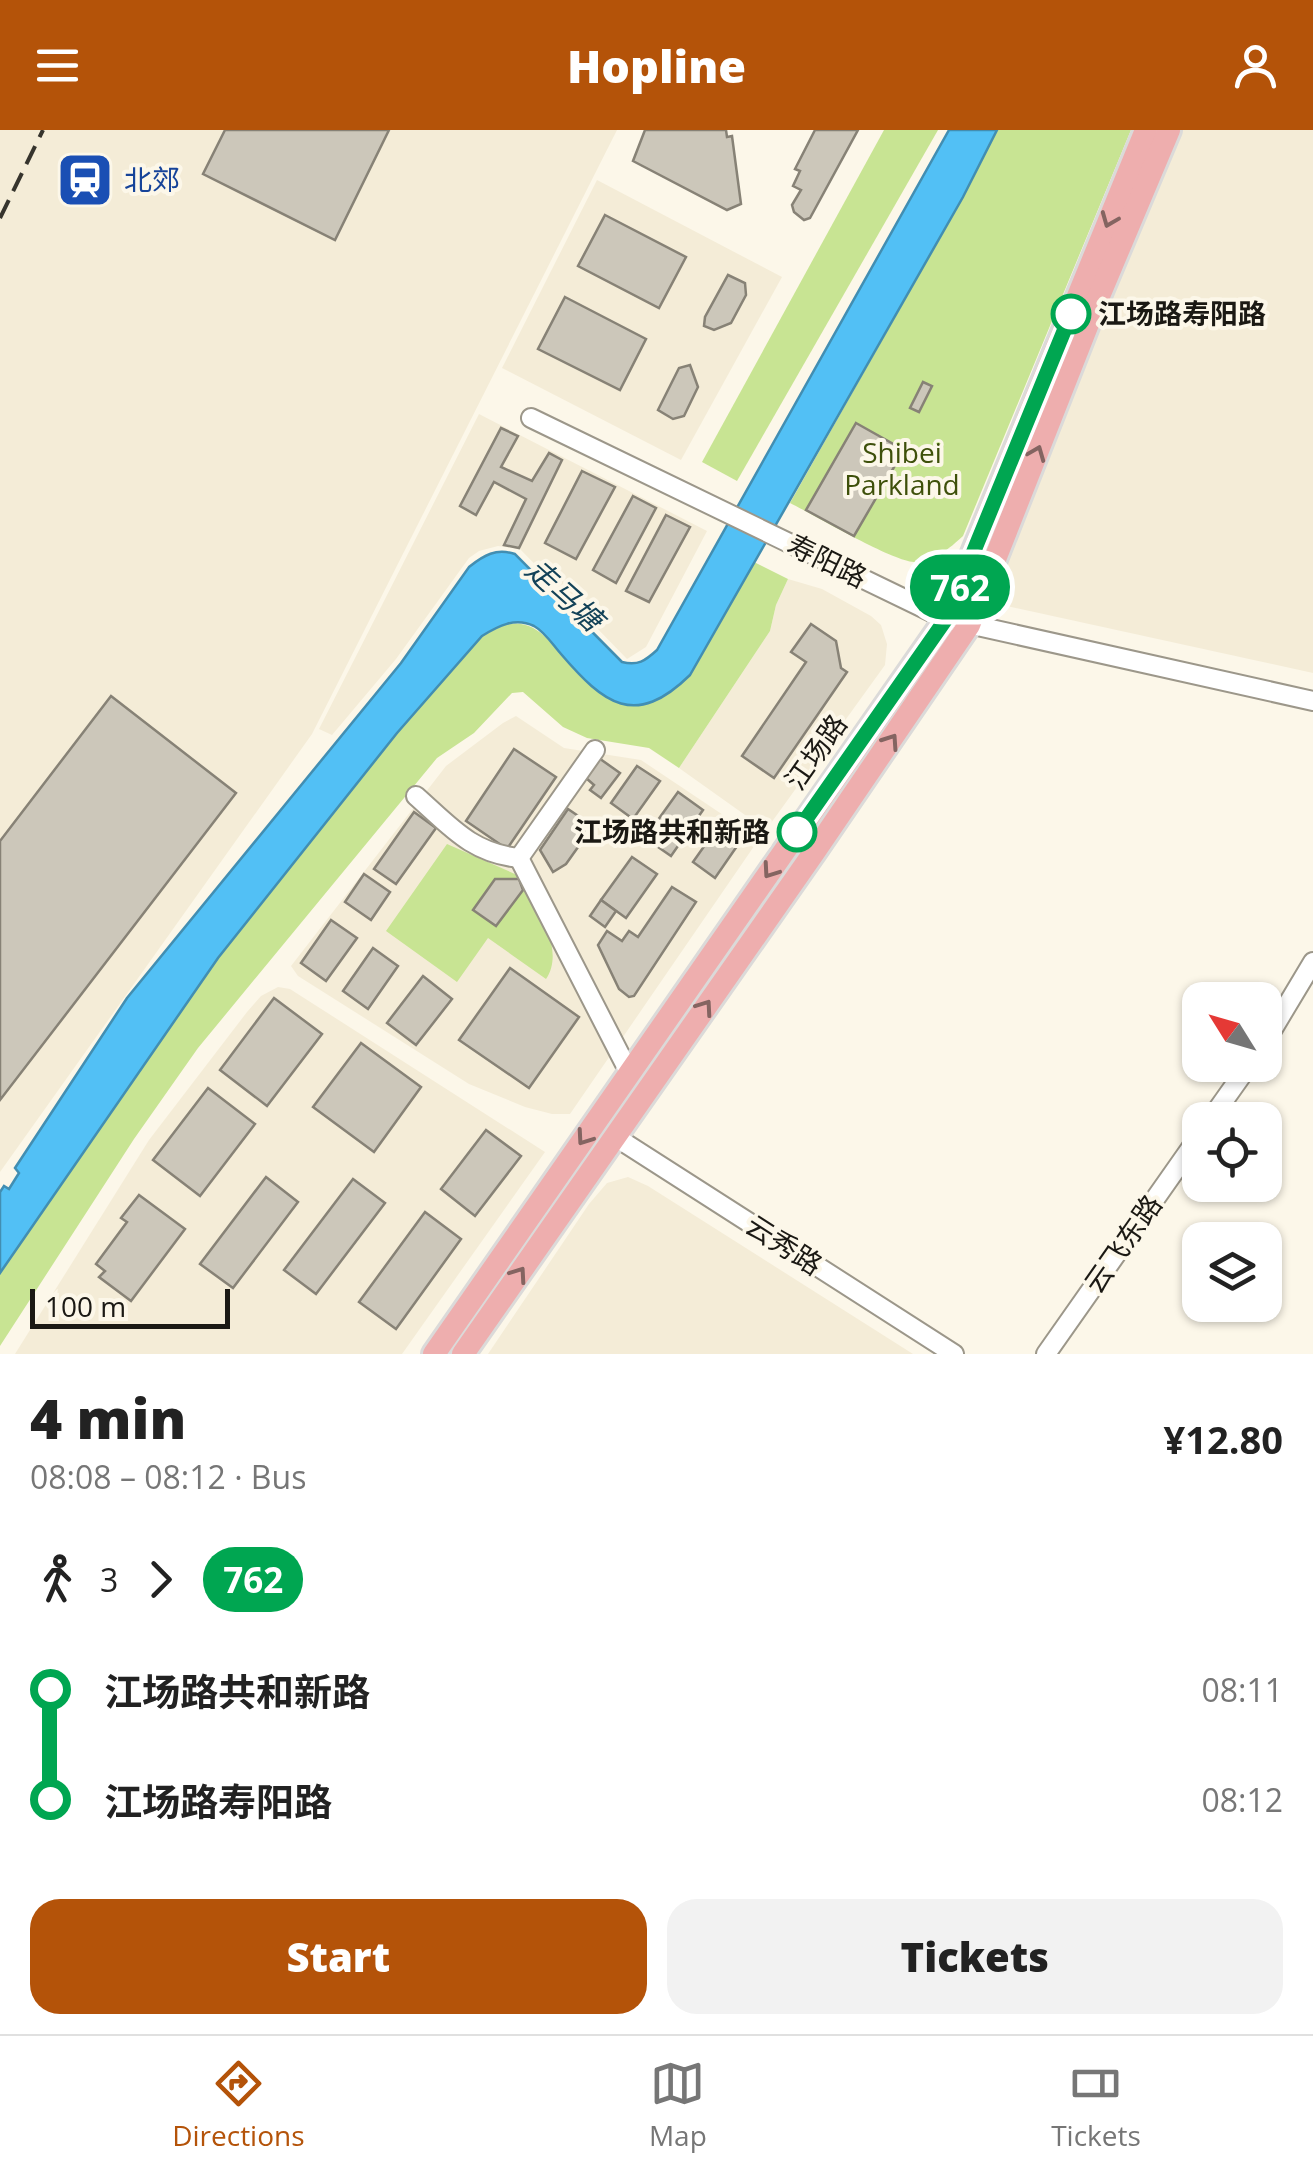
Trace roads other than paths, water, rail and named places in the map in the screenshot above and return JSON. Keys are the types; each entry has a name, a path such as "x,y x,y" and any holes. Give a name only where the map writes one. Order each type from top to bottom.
{"main road":[{"name":"江场路","path":"434,1354 629,1072 958,622 1146,130"},
{"name":"江场路","path":"464,1354 816,852 958,622 1170,130"}],"street":[{"name":"寿阳路","path":"531,418 958,622 1313,701"},
{"path":"519,858 595,750"},
{"path":"416,796 463,838 493,856 519,858"},
{"path":"519,858 629,1072"},
{"path":"1282,1014 1313,962"},
{"name":"云秀路","path":"614,1136 954,1354"},
{"name":"云飞东路","path":"1046,1354 1182,1160"}],"water":[{"path":"949,130 997,130 963,197 690,675 653,702 621,704 592,686 534,626 513,623 482,636 397,733 218,958 0,1273 0,1192 4,1186 9,1189 19,1173 15,1168 127,998 401,663 469,567 490,554 515,554 622,662 641,662 657,650"}],"railway":[{"path":"0,218 43,130"}],"place":[{"name":"北郊","path":"85,180"},
{"name":"江场路寿阳路","path":"1071,314"},
{"name":"江场路共和新路","path":"797,832"}],"park label":[{"name":"Shibei Parkland","path":"902,469"}],"water label":[{"name":"走马塘","path":"564,595"}]}
